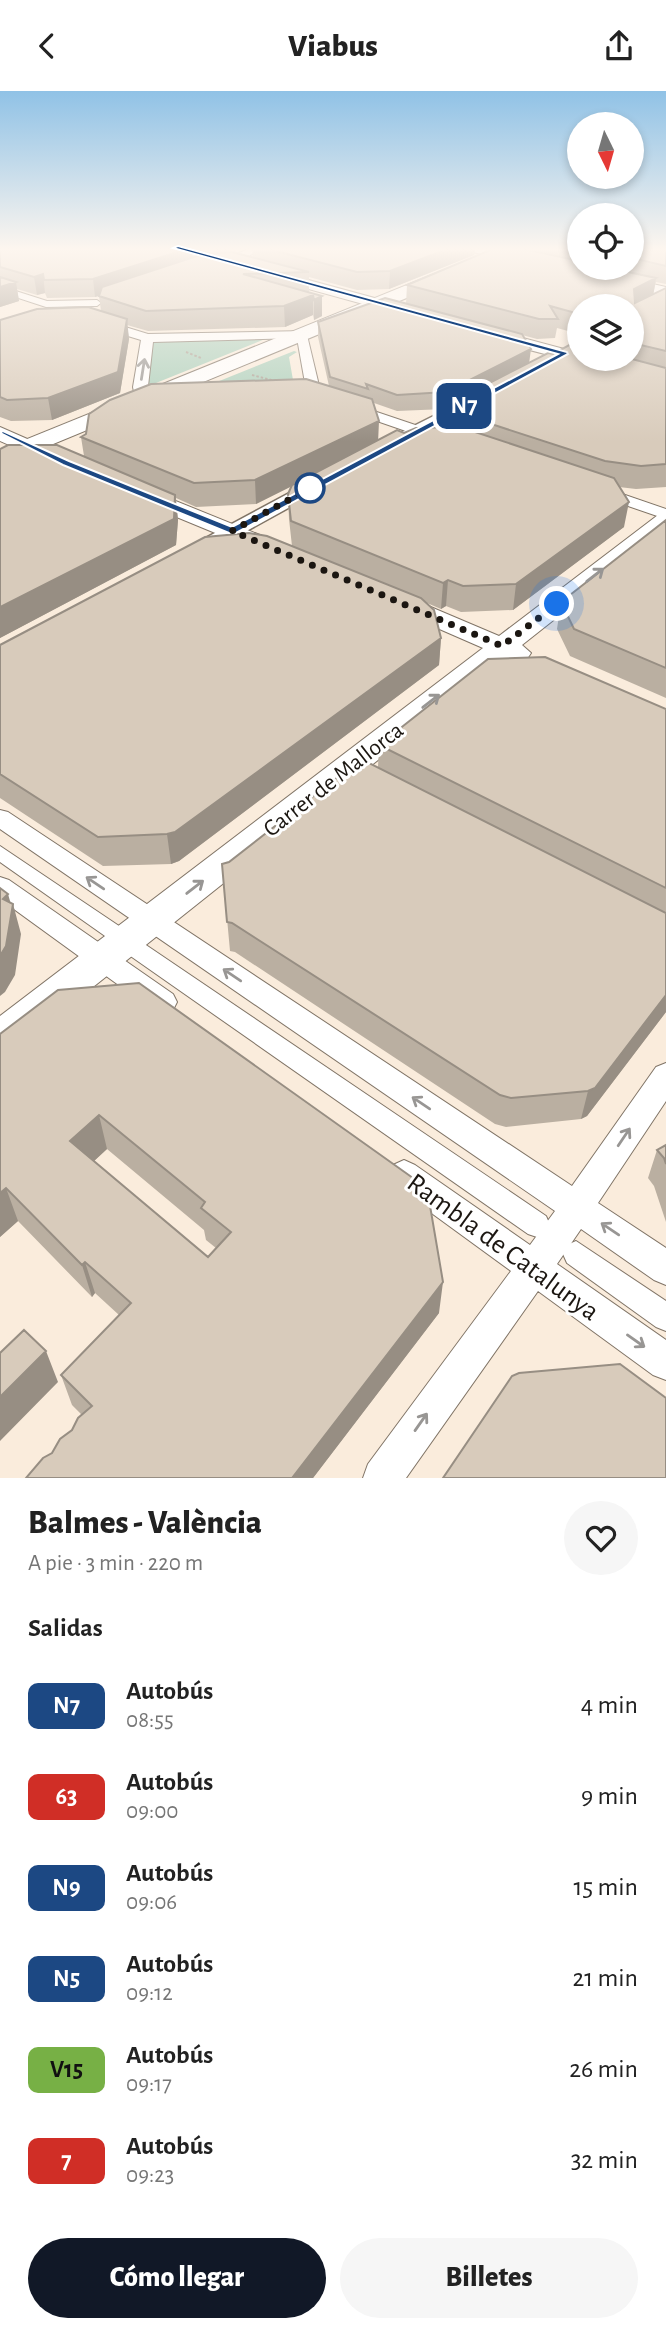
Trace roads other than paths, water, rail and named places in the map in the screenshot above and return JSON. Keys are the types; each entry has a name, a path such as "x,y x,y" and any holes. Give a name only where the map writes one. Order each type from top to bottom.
{"main road":[{"path":"0,459 354,313"},
{"path":"412,313 431,318"},
{"path":"470,328 567,352"},
{"path":"0,433 83,470"},
{"path":"120,485 300,560"},
{"name":"Carrer de Mallorca","path":"0,1038 117,946 356,772 502,646 666,520"},
{"path":"375,592 536,661"}],"street":[{"path":"94,313 92,320 147,338 302,334 319,397 452,442"},
{"path":"147,338 140,387 141,399 186,399"},
{"path":"540,367 567,359"},
{"path":"372,455 517,379"},
{"path":"190,554 339,472"},
{"path":"578,484 666,514"},
{"path":"0,818 666,1268"},
{"name":"Rambla de Catalunya","path":"0,853 117,946 537,1225"},
{"name":"Rambla de Catalunya","path":"0,885 117,946 195,1025"},
{"path":"382,1478 534,1268 666,1076"},
{"name":"Rambla de Catalunya","path":"385,1161 666,1362"},
{"name":"Rambla de Catalunya","path":"576,1254 666,1317"}]}
